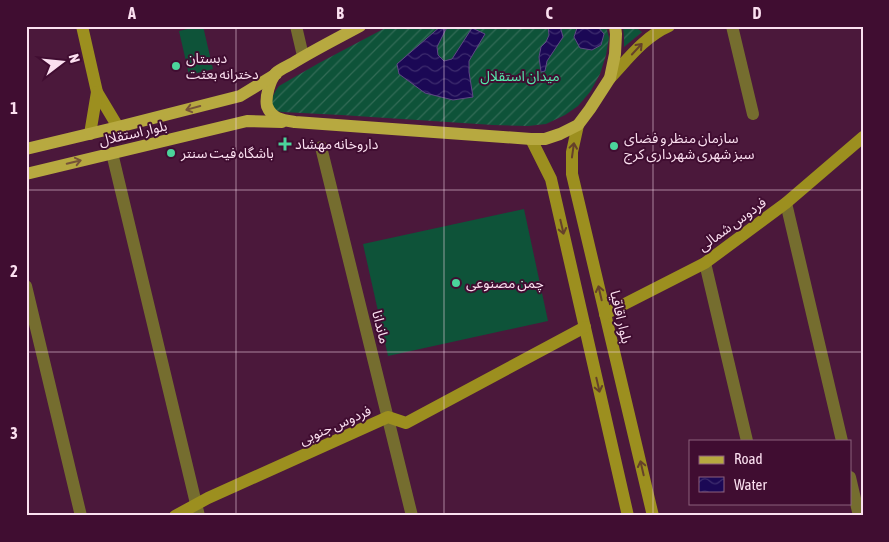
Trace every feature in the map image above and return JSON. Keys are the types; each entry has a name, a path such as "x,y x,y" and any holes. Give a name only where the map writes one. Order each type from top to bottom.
{"main road":[{"path":"360,26 303,56 276,74 270,84 266,102 271,114 275,118 295,122 545,139 578,125 610,78 615,54 615,26"},
{"name":"بلوار استقلال","path":"26,149 240,96 276,74"},
{"name":"بلوار استقلال","path":"26,174 248,121 295,122"}],"street":[{"path":"82,26 97,92 118,127"},
{"path":"296,26 303,56"},
{"path":"644,26 646,30 656,32"},
{"path":"610,78 644,42 656,32 669,26"},
{"path":"732,26 753,114"},
{"path":"90,134 97,92"},
{"name":"بلوار اقاقیا","path":"578,125 572,152 572,174 653,516"},
{"name":"فردوس شمالی","path":"605,314 705,263 786,202 863,136"},
{"path":"531,139 551,179 628,516"},
{"name":"ماندانا","path":"321,146 412,516"},
{"path":"112,153 197,510"},
{"path":"786,202 842,440"},
{"path":"705,263 747,440"},
{"path":"26,286 81,516"},
{"name":"فردوس جنوبی","path":"175,516 197,510 208,498 388,417 406,423 585,327"},
{"path":"852,485 860,516"}],"green space":[{"path":"203,26 213,69 189,75 179,31"},
{"name":"میدان استقلال","path":"389,26 606,26 609,38 600,74 590,92 578,106 546,124 528,126 493,125 282,112 274,108 272,102 279,86"},
{"path":"623,26 636,26 642,32 624,47 624,37"},
{"name":"چمن مصنوعی","path":"524,209 548,321 388,356 363,244"}],"water":[{"path":"441,26 447,27 437,47 438,55 444,61 452,59 472,28 485,34 469,61 473,97 453,100 425,93 399,74 397,64"},
{"path":"548,26 560,26 563,37 547,61 545,71 541,72 539,57 541,47 549,35"},
{"path":"579,26 598,27 604,34 601,45 592,50 580,48 574,37"}],"place":[{"name":"دبستان دخترانه بعثت","path":"176,66"},
{"name":"داروخانه مهشاد","path":"285,144"},
{"name":"سازمان منظر و فضای سبز شهری شهرداری کرج","path":"614,146"},
{"name":"باشگاه فیت سنتر","path":"171,153"},
{"name":"چمن مصنوعی","path":"456,283"}]}
